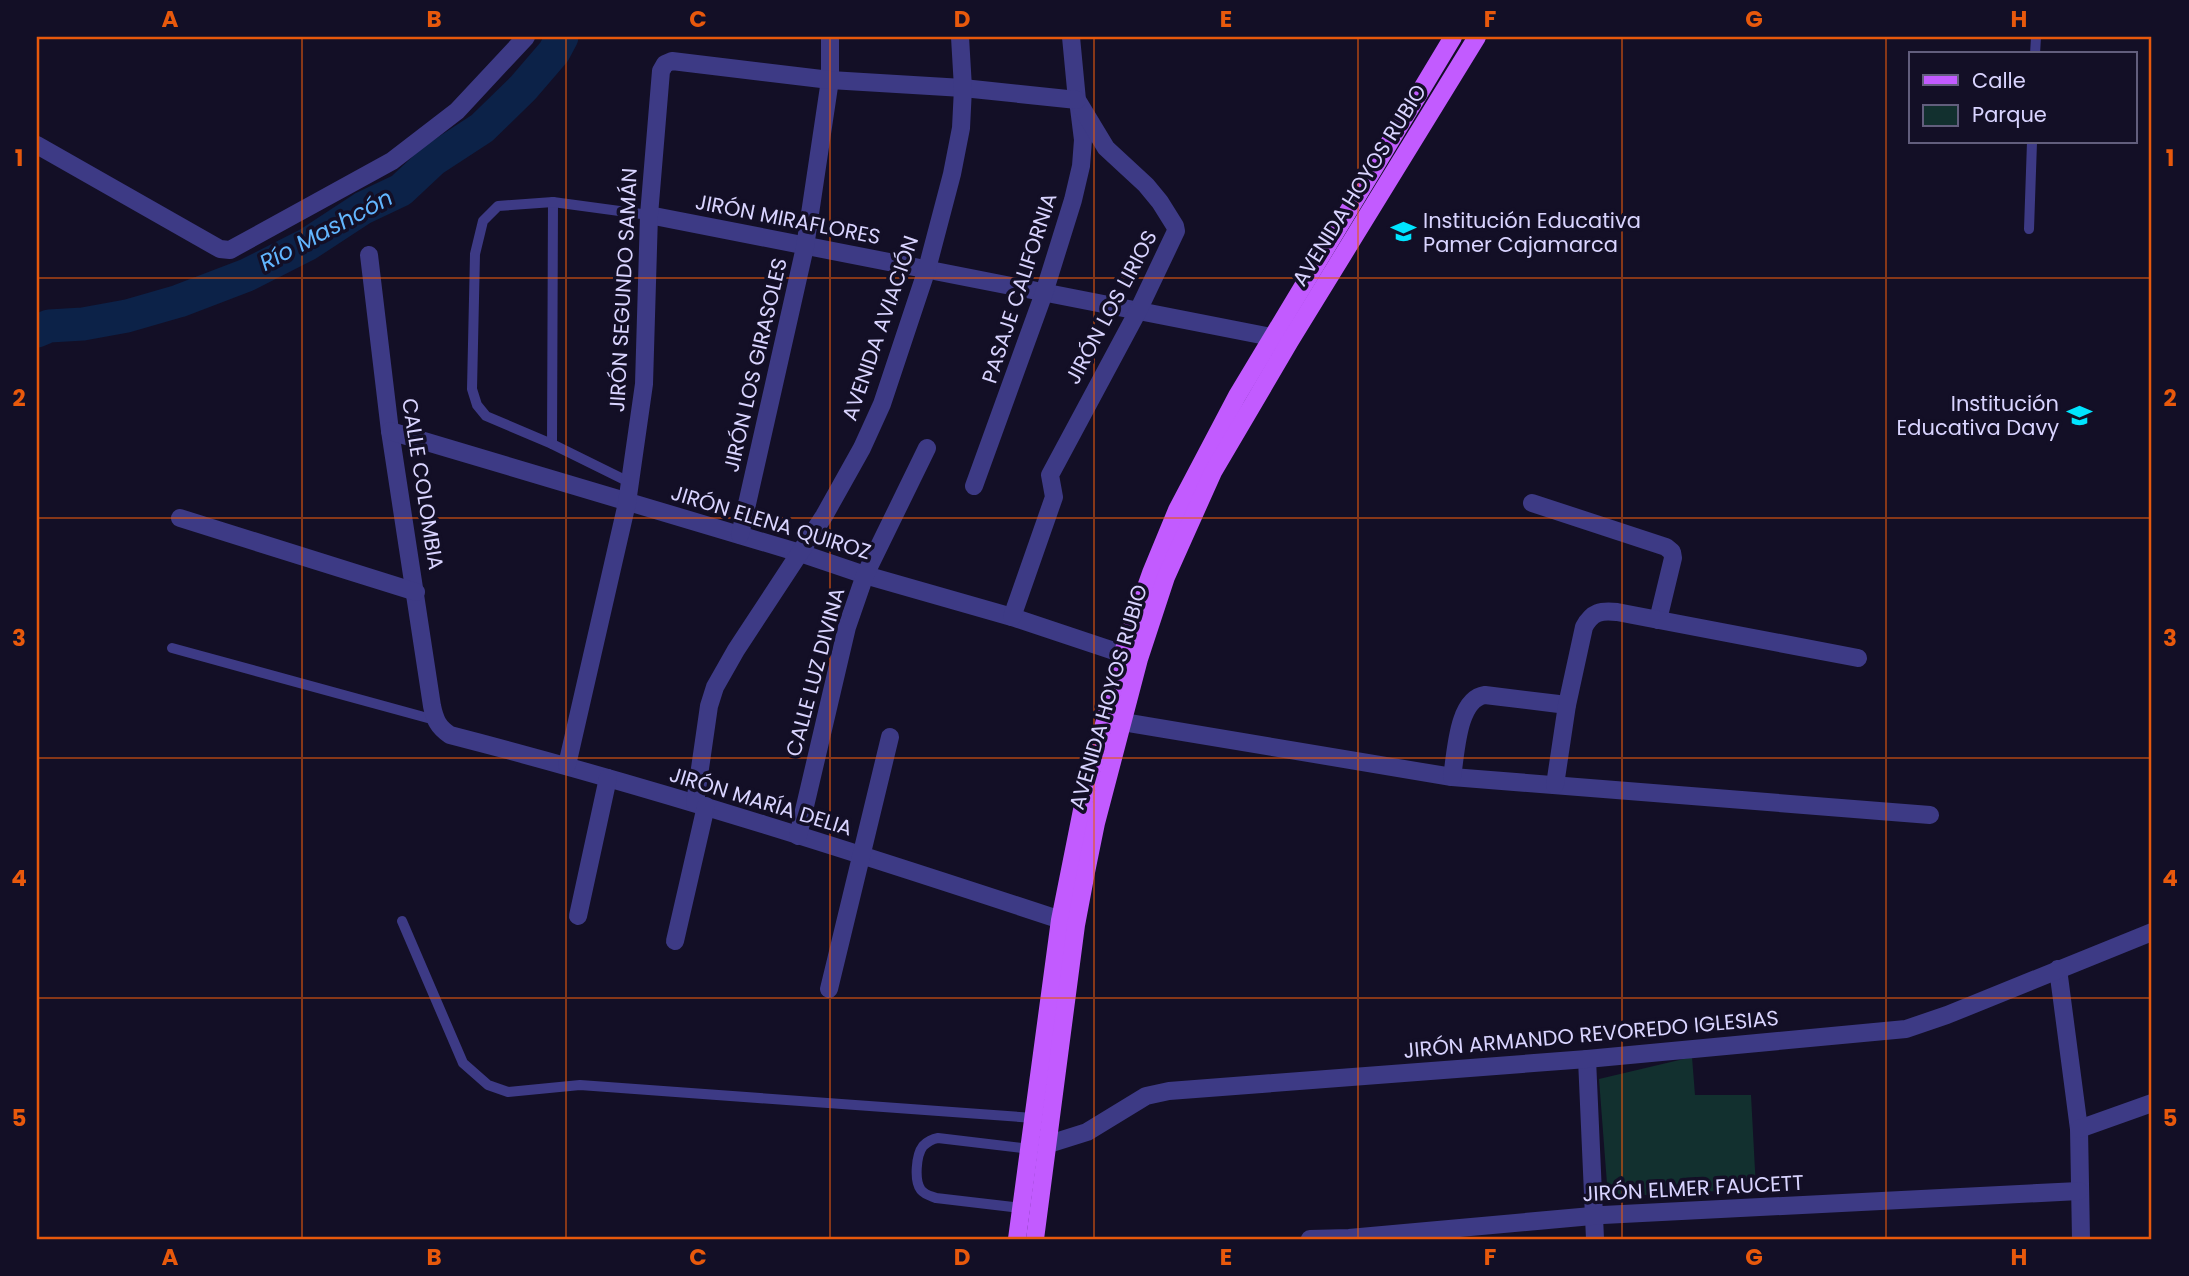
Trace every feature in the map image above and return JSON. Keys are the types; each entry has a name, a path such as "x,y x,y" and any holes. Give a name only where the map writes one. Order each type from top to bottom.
{"main road":[{"name":"AVENIDA HOYOS RUBIO","path":"1035,1239 1048,1146 1068,922 1084,800 1131,655 1150,573 1177,510 1237,396 1453,37"},
{"name":"AVENIDA HOYOS RUBIO","path":"1017,1239 1034,1118 1068,922 1123,722 1131,655 1213,472 1290,341 1477,37"},
{"path":"1401,122 1418,132"}],"street":[{"path":"37,145 220,249 230,250 392,161 457,111 526,37"},
{"name":"JIRÓN LOS GIRASOLES","path":"740,535 805,247 830,80 830,37"},
{"name":"AVENIDA AVIACIÓN","path":"676,940 700,805 709,706 715,687 736,650 800,553 849,471 877,415 927,269 952,174 961,128 960,37"},
{"name":"JIRÓN LOS LIRIOS","path":"1012,617 1054,497 1050,475 1175,237 1175,226 1146,185 1106,148 1077,100 1071,37"},
{"name":"JIRÓN SEGUNDO SAMÁN","path":"567,765 627,503 644,384 649,215 661,71 665,64 672,61 830,80"},
{"path":"830,80 962,88 1077,100"},
{"name":"PASAJE CALIFORNIA","path":"974,486 1044,293 1081,166 1083,141 1077,100"},
{"name":"JIRÓN MIRAFLORES","path":"649,215 1290,341"},
{"name":"CALLE COLOMBIA","path":"369,256 390,431 435,720"},
{"name":"JIRÓN ELENA QUIROZ","path":"390,431 1131,655"},
{"name":"CALLE LUZ DIVINA","path":"798,836 838,663 865,575 927,448"},
{"path":"1532,503 1666,547 1672,552 1673,558 1658,620"},
{"path":"180,518 416,592"},
{"path":"1555,785 1567,705 1584,627 1596,612 1604,610 1858,657"},
{"path":"1452,777 1463,715 1476,696 1567,705"},
{"name":"JIRÓN MARÍA DELIA","path":"435,720 441,729 450,735 567,765 700,805 1068,922"},
{"path":"1123,722 1452,777 1930,815"},
{"path":"829,989 890,737"},
{"path":"578,915 608,778"},
{"name":"JIRÓN ARMANDO REVOREDO IGLESIAS","path":"1030,1149 1048,1146 1087,1132 1146,1096 1169,1091 1587,1059 1906,1029 2152,932"},
{"path":"2059,969 2079,1129 2081,1239"},
{"path":"1587,1059 1595,1239"},
{"path":"2079,1129 2152,1102"},
{"name":"JIRÓN ELMER FAUCETT","path":"1310,1239 1349,1238 1594,1216 2079,1191"}],"lane":[{"path":"2029,229 2032,144"},
{"path":"552,444 553,202"},
{"path":"629,482 552,444 486,416 477,405 472,389 475,254 483,220 498,206 553,202 649,215"},
{"path":"173,648 435,720"},
{"path":"402,921 463,1063 488,1085 508,1092 580,1085 1034,1118"},
{"path":"1021,1208 926,1195 920,1190 918,1183 919,1153 931,1140 938,1138 1030,1149"}],"green space":[{"path":"1692,1057 1695,1095 1751,1095 1756,1189 1608,1197 1599,1079"}],"waterway":[{"name":"Río Mashcón","path":"37,331 49,326 83,324 127,316 179,301 247,275 308,244 363,208 401,190 433,160 482,128 523,88 554,52 562,37"}],"place":[{"name":"Institución Educativa Pamer Cajamarca","path":"1403,232"},
{"name":"Institución Educativa Davy","path":"2079,415"}]}
